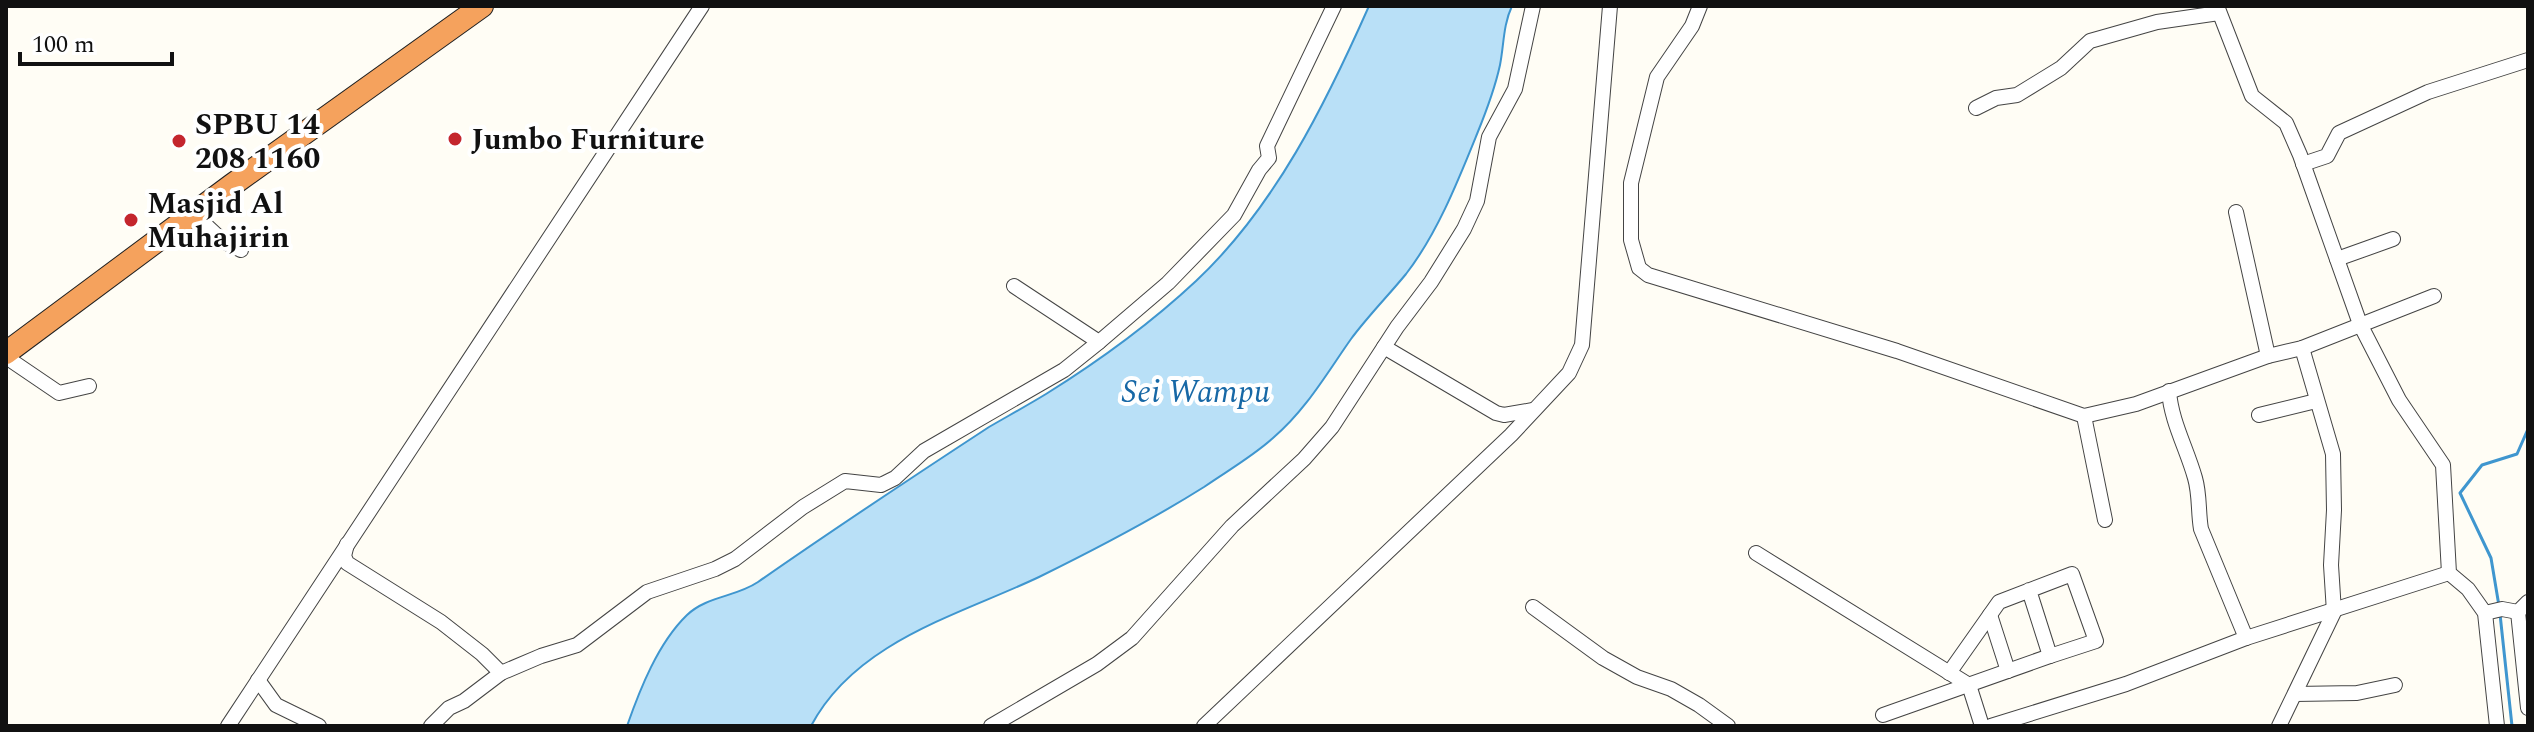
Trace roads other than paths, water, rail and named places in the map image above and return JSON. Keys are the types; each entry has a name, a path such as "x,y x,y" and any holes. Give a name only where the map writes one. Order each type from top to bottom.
{"highway":[{"path":"6,355 194,214 482,6"}],"street":[{"path":"228,726 702,6"},
{"path":"431,726 449,708 464,701 501,673 577,645 647,592 735,559 803,507 845,481 881,485 895,478 924,451 1064,370 1168,283 1234,215 1269,158 1267,146 1334,6"},
{"path":"991,726 1097,664 1132,638 1232,526 1304,459 1323,437 1431,282 1464,229 1477,201 1489,137 1515,89 1533,6"},
{"path":"1204,726 1348,592 1569,373 1582,345 1610,6"},
{"path":"1700,6 1692,26 1657,77 1631,183 1631,240 1642,271 1679,287 1897,351 2084,416 2112,411 2268,356 2302,348 2434,296"},
{"path":"1976,108 1996,98 2017,95 2061,68 2090,41 2218,9 2252,96 2283,119 2303,164 2360,324 2399,400 2443,465 2449,573 2492,611 2497,726"},
{"path":"2303,164 2327,156 2339,133 2428,92 2528,60"},
{"path":"2236,212 2268,356"},
{"path":"194,214 223,241 241,250"},
{"path":"2337,259 2393,239"},
{"path":"1014,286 1099,342"},
{"path":"1384,347 1496,413 1511,415 1534,410"},
{"path":"2279,726 2334,612 2331,565 2333,454 2302,348"},
{"path":"6,355 59,393 89,386"},
{"path":"2169,391 2178,432 2197,487 2201,529 2246,638"},
{"path":"2259,415 2316,401"},
{"path":"2084,416 2105,520"},
{"path":"347,544 344,556 347,563 441,622 501,673"},
{"path":"1756,553 1969,685 1982,726"},
{"path":"1991,726 2126,684 2246,638 2449,573"},
{"path":"1883,715 2096,641 2072,574 1999,602 1949,673"},
{"path":"2029,590 2050,656"},
{"path":"1533,607 1603,658 1637,677 1671,689 1728,726"},
{"path":"2492,611 2523,607 2528,708"},
{"path":"1990,615 2008,671"},
{"path":"258,680 276,705"},
{"path":"2295,694 2357,693 2395,685"},
{"path":"243,702 276,705 319,726"}],"water":[{"name":"Sei Wampu","path":"1369,6 1512,6 1490,100 1437,225 1406,274 1285,427 1239,464 1143,523 1039,577 944,618 882,652 854,672 830,697 811,726 627,726 659,653 687,615 712,600 758,582 989,427 1066,381 1143,327 1196,281 1224,252 1274,187 1316,116"}],"waterway":[{"path":"2499,606 2491,558 2460,493 2482,465 2517,454 2528,429"},
{"path":"2500,614 2512,726"}],"place":[{"name":"Jumbo Furniture","path":"455,139"},
{"name":"SPBU 14 208 1160","path":"179,141"},
{"name":"Masjid Al Muhajirin","path":"131,220"}]}
